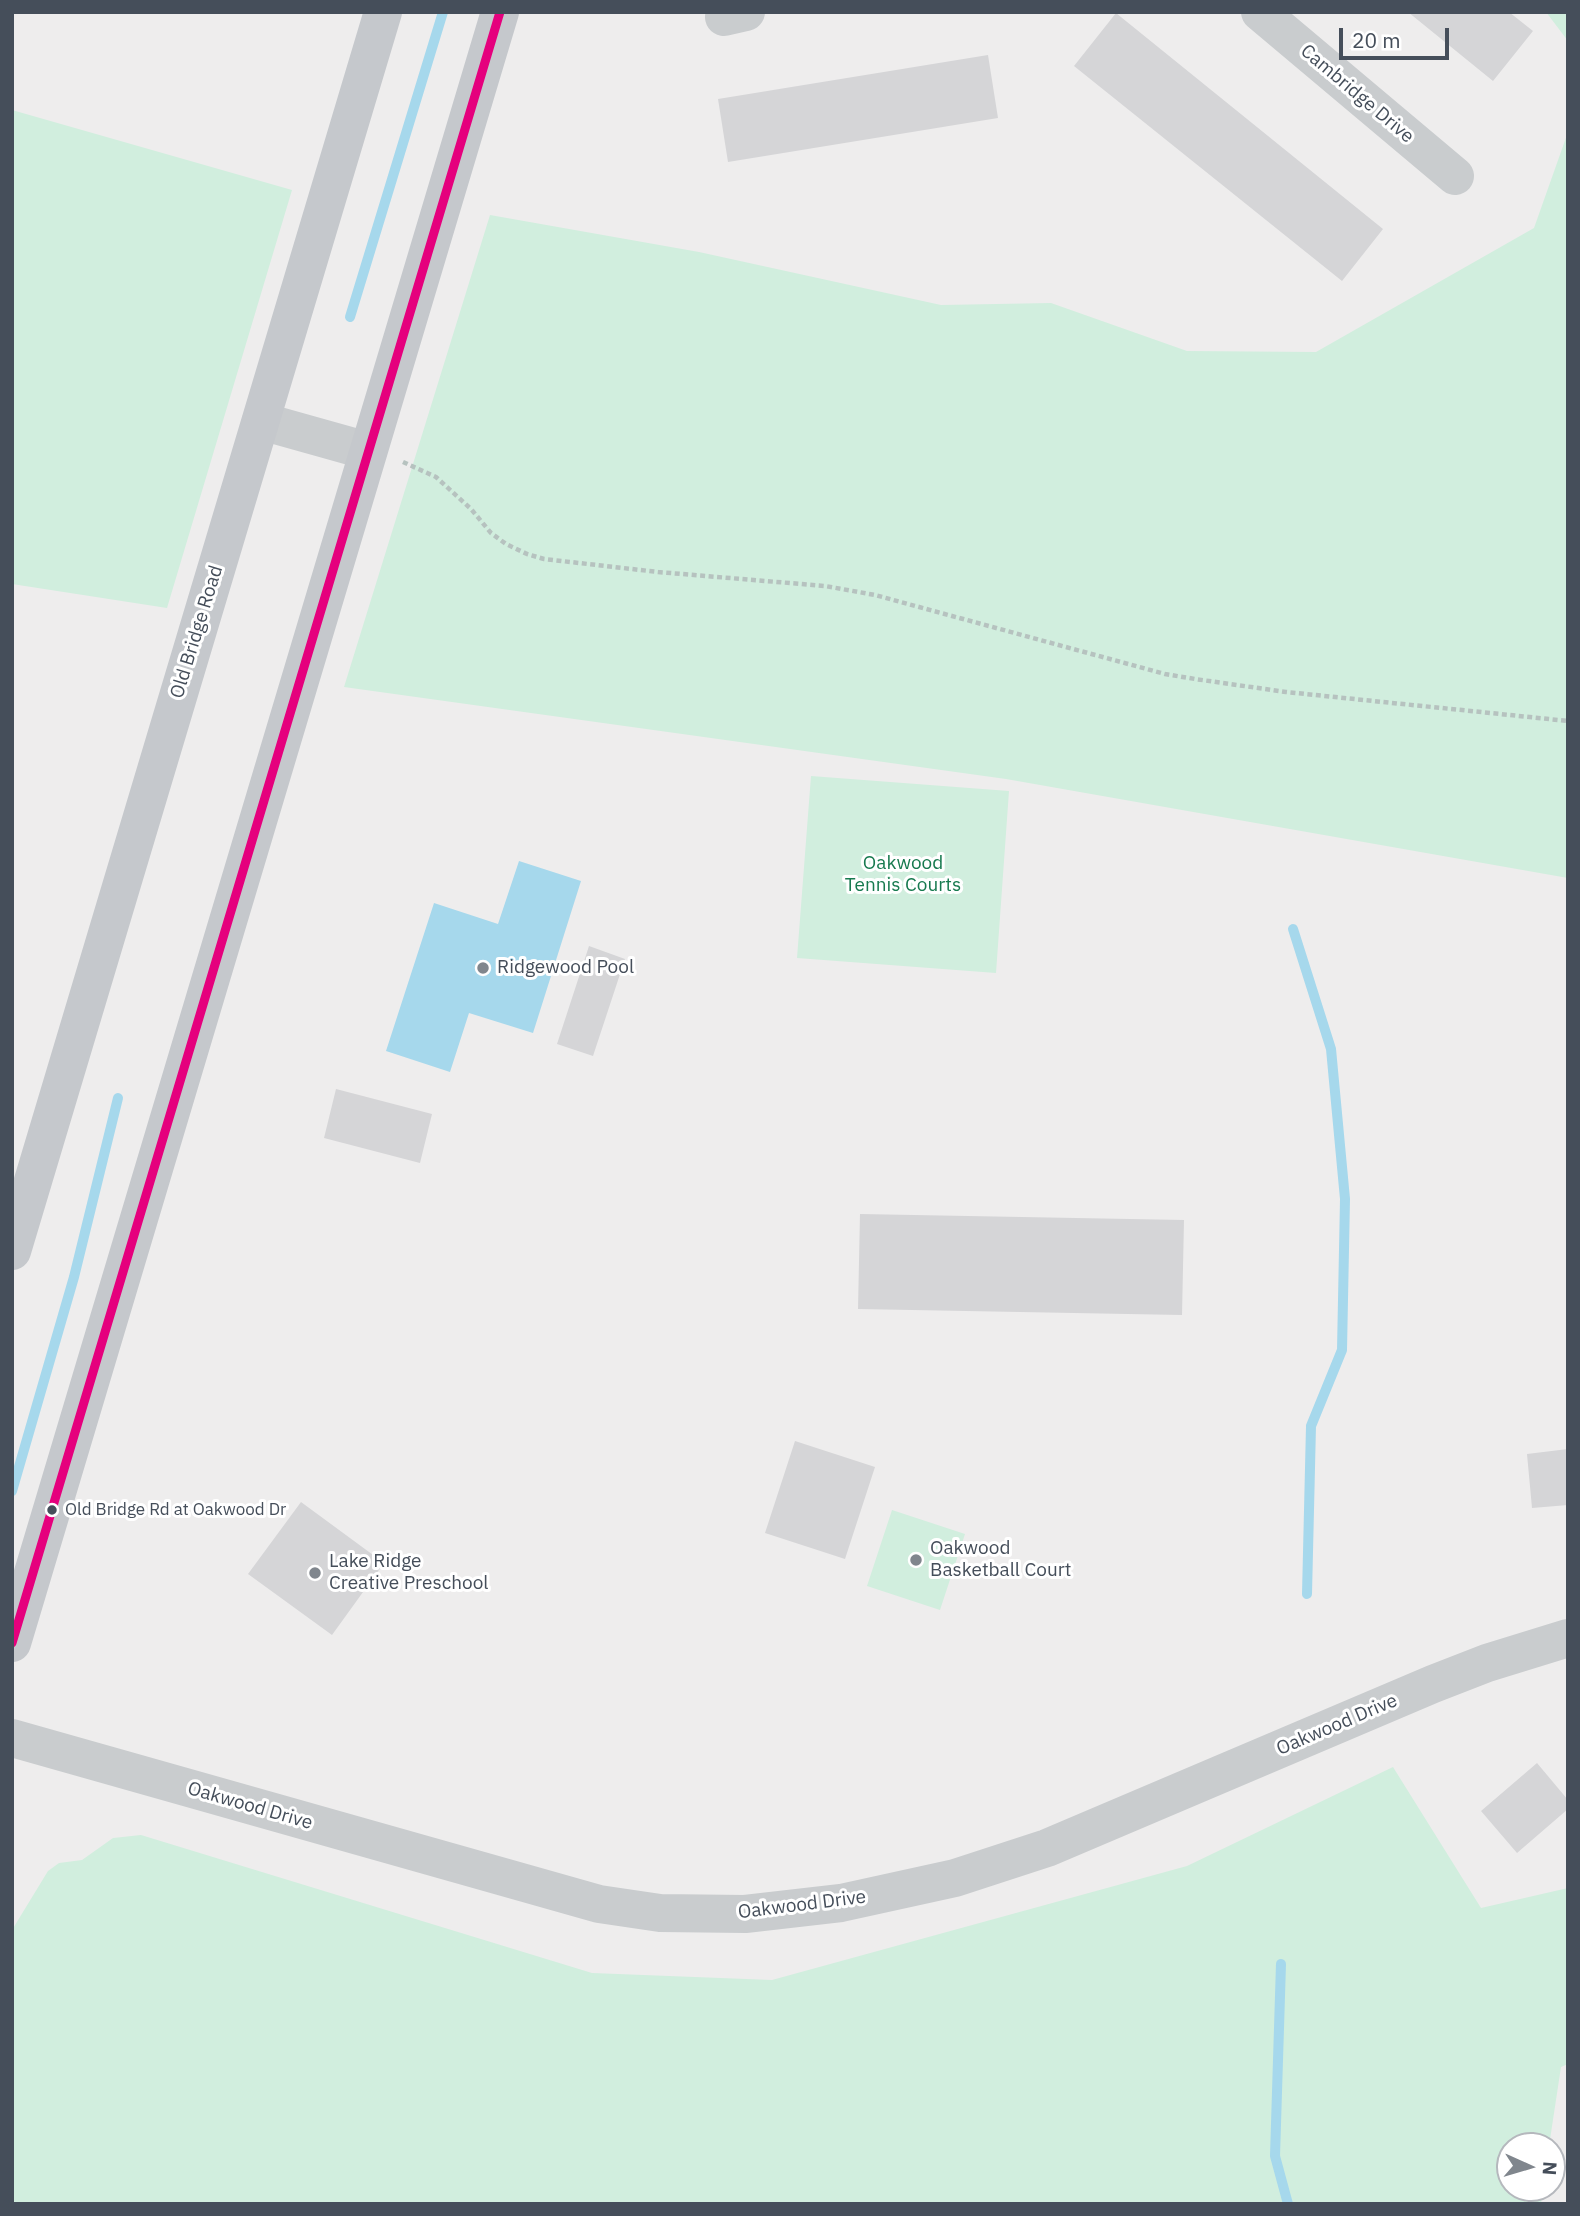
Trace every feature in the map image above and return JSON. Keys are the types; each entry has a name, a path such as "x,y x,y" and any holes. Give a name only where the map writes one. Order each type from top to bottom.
{"main road":[{"name":"Old Bridge Road","path":"12,1251 383,12"},
{"path":"12,1643 500,12"}],"street":[{"name":"Cambridge Drive","path":"1260,12 1455,176"},
{"path":"261,421 368,451"},
{"name":"Oakwood Drive","path":"12,1738 599,1904 660,1913 745,1914 841,1903 955,1878 1047,1849 1433,1684 1487,1663 1568,1638"}],"path":[{"path":"368,451 436,477 471,509 491,533 506,544 544,559 825,586 875,595 1139,667 1195,679 1286,692 1568,721"}],"green space":[{"path":"1546,12 1568,12 1568,41"},
{"path":"12,110 292,190 167,608 12,584"},
{"path":"1568,132 1568,878 1006,779 344,687 490,215 699,252 941,305 1051,303 1187,351 1316,352 1534,228"},
{"name":"Oakwood Tennis Courts","path":"811,776 1009,791 996,973 797,958"},
{"name":"Oakwood Basketball Court","path":"892,1510 965,1534 940,1610 867,1586"},
{"path":"1393,1767 1481,1908 1568,1888 1568,2064 1561,2067 1551,2132 1496,2132 1496,2202 1541,2204 12,2204 12,1930 48,1871 59,1863 82,1860 113,1838 141,1835 592,1973 772,1980 1187,1866"}],"water":[{"name":"Ridgewood Pool","path":"519,861 581,881 533,1033 469,1013 450,1072 386,1051 434,903 498,924"}],"building":[{"path":"1408,12 1509,12 1533,31 1493,81"},
{"path":"1116,13 1383,229 1342,281 1074,66"},
{"path":"988,55 998,118 728,162 718,99"},
{"path":"589,946 625,959 593,1056 557,1044"},
{"path":"336,1089 432,1114 420,1163 324,1138"},
{"path":"860,1214 1184,1220 1182,1315 858,1309"},
{"path":"795,1441 875,1467 845,1559 765,1533"},
{"path":"1568,1449 1568,1505 1532,1508 1527,1454"},
{"name":"Lake Ridge Creative Preschool","path":"301,1502 384,1563 332,1635 248,1574"},
{"path":"1537,1763 1568,1800 1568,1809 1517,1853 1481,1811"}],"waterway":[{"path":"350,317 443,12"},
{"path":"1293,929 1331,1049 1345,1199 1342,1350 1311,1426 1307,1594"},
{"path":"12,1491 74,1277 118,1098"},
{"path":"1281,1964 1275,2156 1288,2204"}],"transit line":[{"path":"12,1643 500,12"}],"place":[{"name":"Ridgewood Pool","path":"483,968"},
{"name":"Old Bridge Rd at Oakwood Dr","path":"52,1510"},
{"name":"Oakwood Basketball Court","path":"916,1560"},
{"name":"Lake Ridge Creative Preschool","path":"315,1573"}]}
